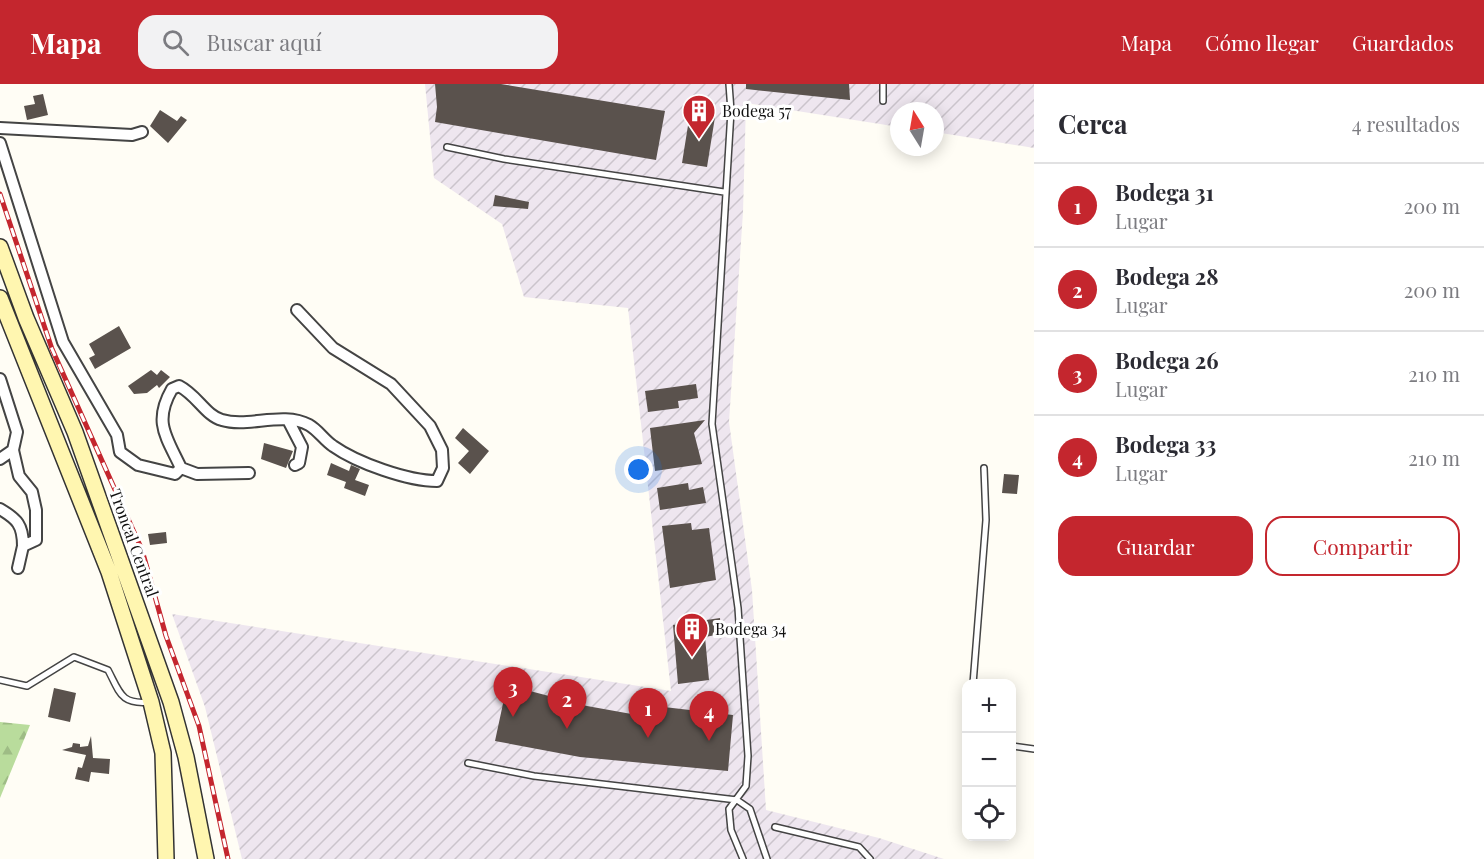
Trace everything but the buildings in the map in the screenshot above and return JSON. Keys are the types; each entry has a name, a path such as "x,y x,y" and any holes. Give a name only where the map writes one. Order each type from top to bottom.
{"main road":[{"name":"Troncal Central","path":"0,247 26,318 75,432 171,702 186,757 206,859"},
{"name":"Troncal Central","path":"0,298 5,324 109,572 151,702 163,753 166,859"}],"street":[{"path":"0,128 132,135 142,132"},
{"path":"0,143 63,342 117,435 120,452 138,465 175,474 181,468"},
{"path":"249,473 197,474 181,468 161,426 162,406 172,389 179,387 193,393 211,415 223,421 288,420 308,425 333,447 357,460 421,481 436,481 443,468 442,450 430,426 391,384 333,348 297,310"},
{"path":"0,379 17,432 13,450 20,476 32,492 36,510 36,540 23,546"},
{"path":"288,420 302,447 299,463 295,465"},
{"path":"0,459 13,450"},
{"path":"0,509 13,518 23,530 23,546 18,568"}],"lane":[{"path":"729,84 731,111 724,192 720,316 712,424 738,608 748,756 747,786 729,809 730,830 743,859"},
{"path":"883,84 883,101"},
{"path":"447,147 504,159 724,192"},
{"path":"973,679 986,520 984,468"},
{"path":"0,680 17,686 27,686 74,657 108,670 122,697 130,703 151,702"},
{"path":"1016,747 1034,750"},
{"path":"468,764 534,776 737,800 750,809 767,859"},
{"path":"775,827 859,847 870,859"}],"shaded area":[{"path":"425,84 1034,84 1034,148 944,133 944,102 890,102 890,126 746,103 743,212 729,422 752,590 766,810 879,838 944,859 242,859 205,707 172,614 671,691 628,308 524,297 502,224 434,178"}],"green space":[{"path":"0,722 30,725 0,798"}],"railway":[{"path":"0,194 52,349 142,550 166,636 199,726 228,859"}],"place":[{"name":"Bodega 57","path":"699,140"},
{"name":"Bodega 34","path":"692,658"},
{"name":"Bodega 26","path":"513,717"},
{"name":"Bodega 28","path":"567,729"},
{"name":"Bodega 31","path":"648,738"},
{"name":"Bodega 33","path":"709,741"}]}
